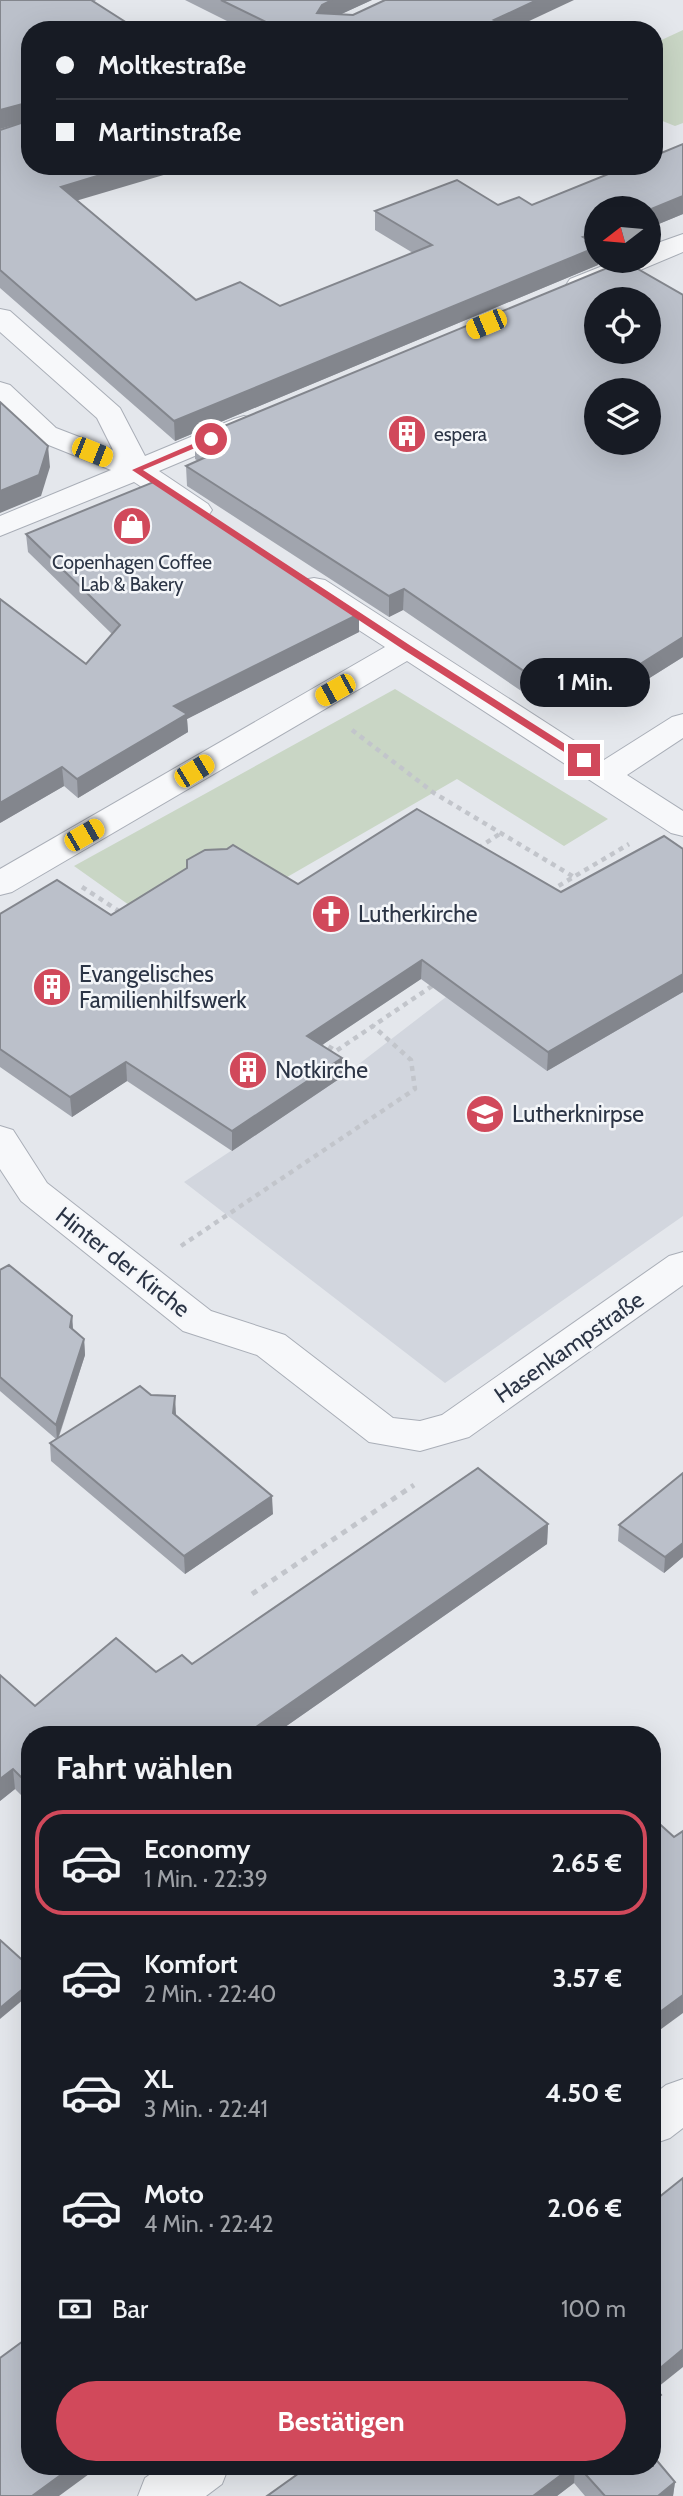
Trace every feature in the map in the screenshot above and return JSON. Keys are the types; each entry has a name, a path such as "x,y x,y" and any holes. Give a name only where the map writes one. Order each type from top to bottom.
{"street":[{"path":"662,251 683,242"},
{"path":"559,293 608,273"},
{"path":"0,317 110,414 136,470"},
{"path":"0,391 46,434 136,470 227,529"},
{"path":"0,527 265,416"},
{"path":"295,574 677,822"},
{"path":"0,884 407,648"},
{"path":"606,774 683,724"},
{"name":"Hinter der Kirche","path":"0,1139 34,1192 140,1273 197,1321 271,1345 383,1431 419,1436 455,1427"},
{"name":"Hasenkampstraße","path":"455,1427 683,1266"},
{"path":"661,2117 683,2100"},
{"path":"163,2496 191,2475"}],"path":[{"path":"311,703 325,710 434,793 574,877"},
{"path":"539,897 677,822"},
{"path":"471,852 500,833"},
{"path":"40,860 133,920"},
{"path":"313,1036 336,1051 438,982 436,973"},
{"path":"140,1273 415,1089 411,1060 373,1026"},
{"path":"252,1594 422,1479"}],"shaded area":[{"name":"Lutherknirpse","path":"683,977 683,1216 445,1383 184,1182 342,1077 446,997"}],"green space":[{"path":"683,30 683,123 675,126 663,121 663,39"},
{"path":"395,689 608,819 564,846 457,779 282,880 129,905 74,866"}],"building":[{"path":"0,0 91,0 124,21 21,21 21,104 0,110"},
{"path":"221,0 332,0 322,5 317,13 353,15 385,0 537,0 494,20 496,21 264,21"},
{"path":"21,123 21,175 100,175 61,187 196,300 240,282 280,306 432,245 375,211 457,180 498,205 519,197 532,205 606,175 663,175 663,152 683,144 683,196 662,205 662,196 584,196 584,252 174,421 0,270 0,130"},
{"path":"595,273 645,273 683,295 683,637 618,678 534,678 404,589 389,596 186,466 213,454 195,438"},
{"path":"0,402 48,446 39,475 0,491"},
{"path":"156,481 359,614 174,706 187,714 77,779 62,767 0,803 0,599 86,664 120,625 26,534"},
{"path":"417,809 561,892 664,836 683,849 683,974 548,1052 422,960 307,1036 342,1058 232,1131 126,1062 70,1097 0,1049 0,914 57,880 111,915 187,868 187,860 205,850 227,849 233,845 298,884"},
{"path":"9,1265 72,1316 70,1327 84,1339 56,1425 0,1377 0,1270"},
{"path":"140,1386 151,1395 175,1396 173,1413 272,1496 184,1556 50,1443"},
{"path":"478,1468 548,1524 258,1726 21,1726 21,1777 13,1769 0,1779 0,1675 35,1706 116,1638 156,1672 182,1655 192,1664"},
{"path":"683,1473 683,1543 665,1557 619,1525"},
{"path":"661,1825 674,1837 683,1831 683,1995 661,2011"},
{"path":"0,1940 21,1959 21,1990 0,2008"},
{"path":"683,2178 683,2349 661,2367 661,2196"},
{"path":"21,2343 21,2475 61,2475 32,2496 0,2496 0,2358"},
{"path":"661,2465 675,2482 658,2496 605,2496 586,2475 661,2475"},
{"path":"296,2475 561,2475 533,2496 267,2496"}],"place":[{"name":"espera","path":"407,434"},
{"name":"Copenhagen Coffee Lab & Bakery","path":"132,526"},
{"name":"Lutherkirche","path":"331,914"},
{"name":"Evangelisches Familienhilfswerk","path":"52,987"},
{"name":"Notkirche","path":"248,1070"},
{"name":"Lutherknirpse","path":"485,1114"}],"route":[{"path":"211,439 136,470 407,648 584,760"}]}
